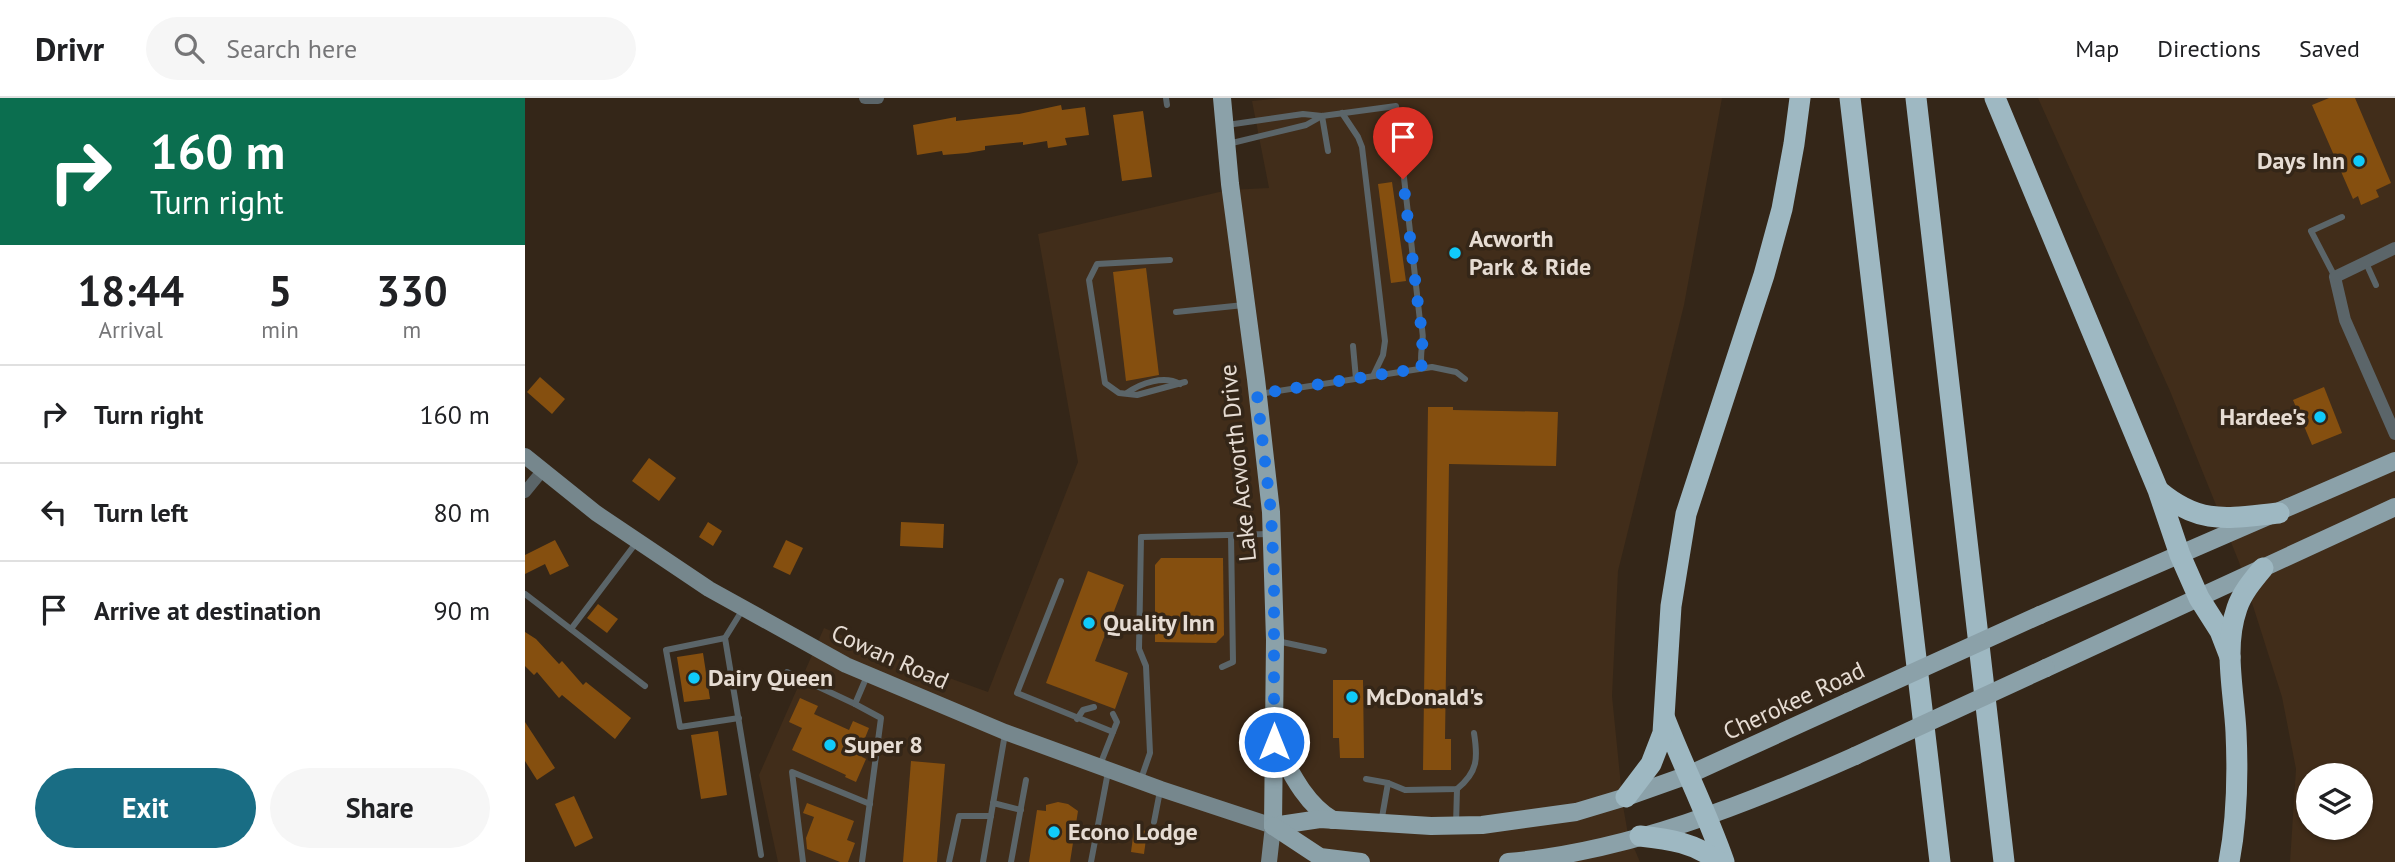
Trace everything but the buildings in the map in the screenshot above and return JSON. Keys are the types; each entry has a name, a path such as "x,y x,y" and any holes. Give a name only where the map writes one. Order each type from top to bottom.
{"highway":[{"path":"1626,797 1651,764 1663,733 1671,606 1686,514 1764,275 1782,209 1800,98"},
{"path":"1850,98 1940,862"},
{"path":"1916,98 2004,862"},
{"path":"1995,98 2158,490 2180,555 2199,598 2220,631 2230,657"},
{"path":"2158,490 2176,505 2199,515 2234,517 2279,513"},
{"path":"2229,862 2237,789 2230,657 2234,619 2239,601 2263,568"},
{"path":"1665,719 1707,815 1722,862"},
{"path":"1640,836 1679,841 1722,862"}],"main road":[{"name":"Lake Acworth Drive","path":"1222,98 1272,534 1275,640 1273,826"},
{"name":"Cowan Road","path":"525,456 596,513 637,541 743,609 846,665 1005,732 1161,789 1273,826"},
{"name":"Cherokee Road","path":"1273,826 1320,819 1456,826 1505,823 1561,814 1626,797 1688,775 2040,615 2395,461"},
{"path":"1508,862 1559,855 1640,836 1784,788 2395,508"},
{"path":"1274,742 1299,786 1316,807 1333,820"},
{"path":"1273,826 1312,859 1351,862"},
{"path":"1269,862 1273,826"}],"street":[{"path":"865,98 878,98"},
{"path":"2395,248 2335,277 2345,320 2395,434"},
{"path":"525,492 543,470"}],"lane":[{"path":"1225,125 1303,114 1322,116 1395,106 1420,321 1425,334 1420,361 1422,368"},
{"path":"1342,113 1362,147 1384,327 1383,355 1373,376"},
{"path":"1227,144 1306,125 1322,116"},
{"path":"1322,116 1328,151"},
{"path":"2335,277 2311,231 2342,217"},
{"path":"1170,260 1097,264 1089,280 1105,383 1119,393 1137,395 1182,383"},
{"path":"2365,261 2376,285"},
{"path":"1176,312 1246,304"},
{"path":"1353,345 1356,379"},
{"path":"1257,394 1432,367 1457,372 1465,379"},
{"path":"1140,781 1150,753 1146,666 1139,649 1141,537 1272,534"},
{"path":"1222,667 1233,662 1231,535"},
{"path":"571,629 637,541"},
{"path":"1061,581 1017,693 1113,732"},
{"path":"525,594 645,687"},
{"path":"743,609 725,638 761,855"},
{"path":"725,638 666,650 680,727 739,718"},
{"path":"1275,640 1324,651"},
{"path":"787,672 881,718 862,862"},
{"path":"855,704 868,674"},
{"path":"1077,719 1083,710 1094,706"},
{"path":"1091,862 1104,768 1117,722 1113,714"},
{"path":"983,862 1005,732"},
{"path":"1456,826 1457,789 1474,772 1477,750 1473,733"},
{"path":"803,862 792,772 870,804"},
{"path":"1366,779 1388,783 1405,790 1457,789"},
{"path":"1011,862 1027,780"},
{"path":"1381,824 1388,783"},
{"path":"1154,822 1161,789"},
{"path":"993,803 1021,810"},
{"path":"949,862 959,816 991,816"}],"shaded area":[{"path":"1282,98 1722,98 1684,305 1618,571 1612,696 1623,806 1628,834 1640,862 778,862 759,775 824,628 905,662 988,692 1078,462 1038,234 1228,190 1269,188 1252,101"},
{"path":"2038,98 2395,98 2395,862 2290,862 2296,769 2282,697 2239,562 2170,391"}],"place":[{"name":"Days Inn","path":"2359,161"},
{"name":"Acworth Park & Ride","path":"1455,253"},
{"name":"Hardee's","path":"2320,417"},
{"name":"Quality Inn","path":"1089,623"},
{"name":"Dairy Queen","path":"694,678"},
{"name":"McDonald's","path":"1352,697"},
{"name":"Super 8","path":"830,745"},
{"name":"Econo Lodge","path":"1054,832"}],"route":[{"path":"1274,742 1275,640 1271,512 1257,394 1422,368 1420,361 1425,334 1420,321 1403,179"}]}
